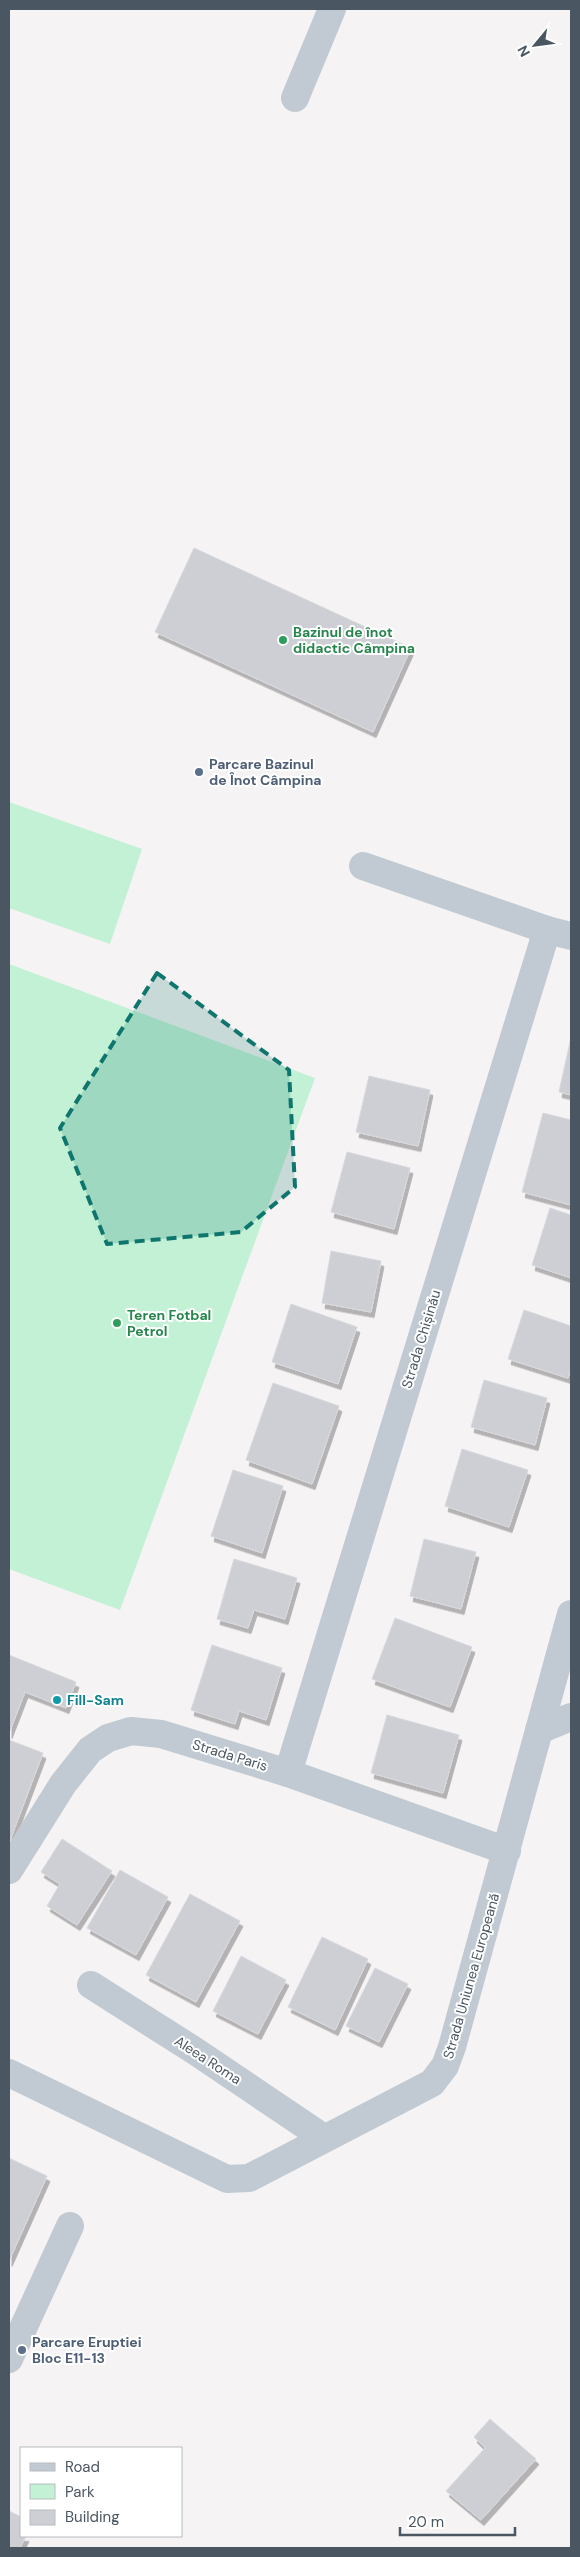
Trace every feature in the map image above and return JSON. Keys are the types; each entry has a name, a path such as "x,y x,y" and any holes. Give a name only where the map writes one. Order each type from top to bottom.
{"street":[{"path":"295,98 332,9"},
{"path":"363,866 559,933"},
{"name":"Strada Chișinău","path":"288,1773 559,933"},
{"name":"Strada Uniunea Europeană","path":"9,2073 227,2179 249,2178 432,2083 445,2066 508,1851 571,1614"},
{"path":"539,1730 571,1717"},
{"name":"Strada Paris","path":"9,1870 63,1784 90,1750 108,1738 131,1731 161,1734 288,1773 508,1851"},
{"name":"Aleea Roma","path":"91,1985 195,2051 324,2138"},
{"path":"9,2359 70,2226"}],"highlighted area":[{"path":"157,973 289,1070 295,1187 241,1232 107,1244 60,1128"}],"green space":[{"path":"9,802 142,849 110,944 9,908"},
{"name":"Teren Fotbal Petrol","path":"9,964 315,1078 120,1610 9,1569"}],"building":[{"name":"Bazinul de înot didactic Câmpina","path":"194,548 411,648 373,732 155,632"},
{"path":"571,1037 571,1095 559,1092"},
{"path":"369,1076 430,1090 418,1146 356,1132"},
{"path":"543,1113 571,1120 571,1205 522,1192"},
{"path":"347,1152 410,1168 394,1229 331,1212"},
{"path":"550,1208 571,1215 571,1278 532,1265"},
{"path":"331,1251 381,1261 371,1312 322,1303"},
{"path":"291,1304 357,1327 338,1384 272,1362"},
{"path":"524,1310 571,1326 571,1367 568,1378 508,1359"},
{"path":"484,1380 547,1398 535,1445 471,1427"},
{"path":"273,1383 339,1406 312,1484 246,1460"},
{"path":"462,1449 528,1470 509,1527 445,1506"},
{"path":"233,1470 283,1486 262,1553 211,1536"},
{"path":"424,1539 476,1552 461,1609 410,1596"},
{"path":"234,1559 297,1578 285,1619 254,1610 248,1628 217,1619"},
{"path":"395,1618 472,1647 450,1707 372,1679"},
{"path":"212,1645 282,1668 266,1720 239,1711 235,1724 191,1710"},
{"name":"Fill-Sam","path":"9,1655 76,1682 66,1708 25,1692 9,1733"},
{"path":"387,1715 459,1735 443,1793 371,1773"},
{"path":"9,1740 43,1753 9,1843"},
{"path":"62,1839 112,1871 77,1925 47,1906 60,1884 41,1872"},
{"path":"120,1870 168,1897 136,1955 87,1928"},
{"path":"190,1894 240,1921 196,2002 146,1975"},
{"path":"322,1937 368,1959 335,2030 288,2007"},
{"path":"241,1956 286,1980 258,2034 213,2011"},
{"path":"375,1968 408,1984 379,2042 346,2026"},
{"path":"9,2158 47,2176 9,2261"},
{"path":"490,2419 536,2459 481,2520 446,2491 485,2448 474,2437"},
{"path":"9,2511 20,2516 20,2537 26,2537 20,2548 9,2548"}],"place":[{"name":"Bazinul de înot didactic Câmpina","path":"283,640"},
{"name":"Parcare Bazinul de Înot Câmpina","path":"199,772"},
{"name":"Teren Fotbal Petrol","path":"117,1323"},
{"name":"Fill-Sam","path":"57,1700"},
{"name":"Parcare Eruptiei Bloc E11-13","path":"22,2350"}]}
